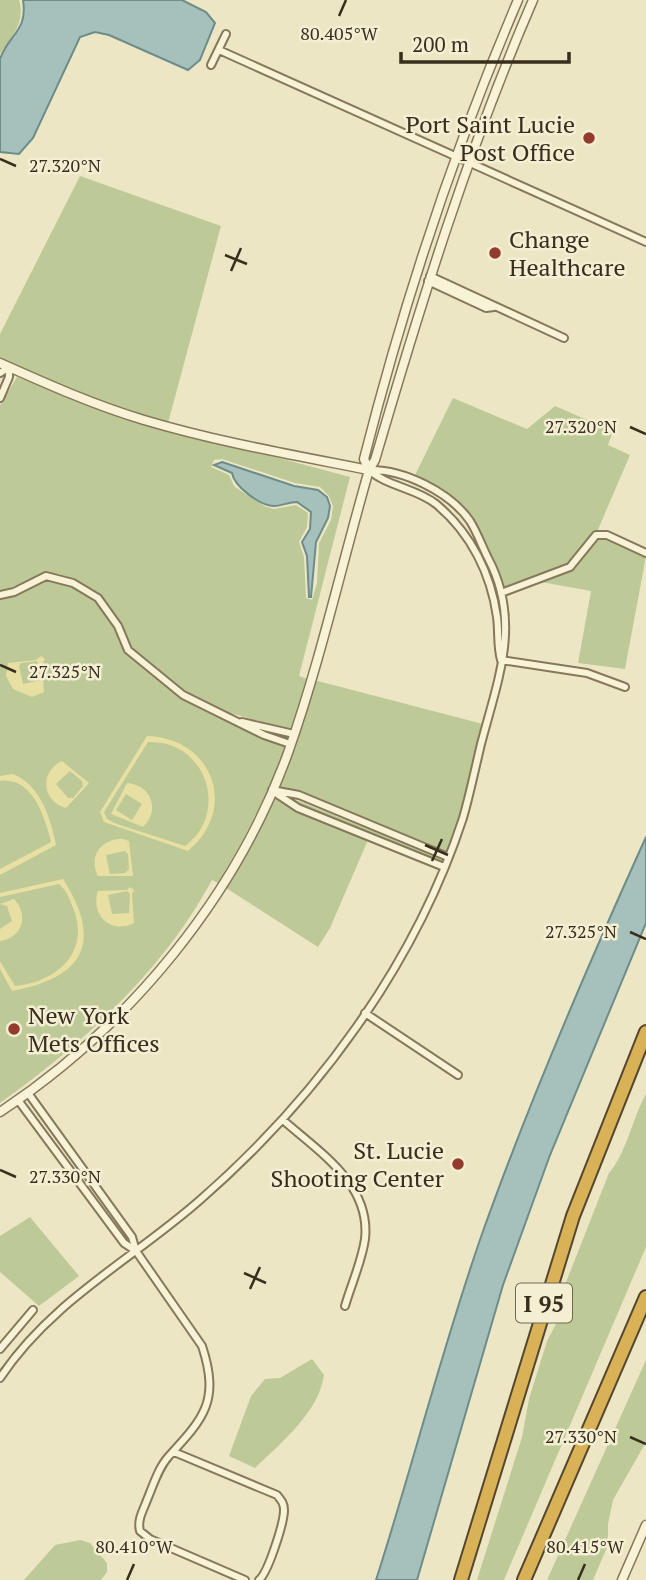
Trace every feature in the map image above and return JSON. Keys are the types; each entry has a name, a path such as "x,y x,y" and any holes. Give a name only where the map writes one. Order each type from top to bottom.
{"highway":[{"name":"I 95","path":"461,1580 560,1254 646,1032"},
{"path":"524,1580 646,1297"}],"street":[{"path":"501,660 494,596 482,561 436,504 412,490 379,479 369,470 364,459 384,381 455,156 518,0"},
{"path":"0,1112 28,1093 109,1025 168,960 218,889 272,790 294,734 369,470 375,460 428,278 467,161 533,0"},
{"path":"211,65 226,34"},
{"path":"219,50 646,242"},
{"path":"435,216 435,228 422,268 428,278 486,308 494,307 564,338"},
{"path":"0,363 76,397 143,420 253,447 369,470 381,470 408,478 442,494 470,520 498,576 502,593 506,651 501,660 463,817 444,867 403,952 336,1056 283,1120 200,1201 82,1290 43,1325 0,1378"},
{"path":"0,373 9,366"},
{"path":"0,398 9,377 9,366"},
{"path":"494,596 570,567 596,535 607,536 646,553"},
{"path":"0,595 46,576 57,577 85,588 110,612 126,648 183,695 290,744"},
{"path":"501,660 587,673 625,687"},
{"path":"237,721 294,734"},
{"path":"272,790 299,795 448,857"},
{"path":"272,790 298,808 444,867"},
{"path":"365,1013 458,1075"},
{"path":"28,1093 132,1237 136,1251 202,1346 208,1363 210,1384 202,1416 162,1467 141,1514 140,1531 150,1539 245,1580"},
{"path":"18,1100 124,1244 136,1251"},
{"path":"283,1120 346,1176 358,1193 364,1211 365,1240 345,1306"},
{"path":"0,1349 32,1312 43,1325"},
{"path":"174,1452 277,1495 283,1502 284,1513 269,1564 259,1580"},
{"path":"622,1580 646,1525"}],"green space":[{"path":"0,0 19,0 21,15 17,28 0,54"},
{"path":"80,176 221,226 168,423 77,394 0,360 0,334"},
{"path":"17,377 111,413 350,477 299,676 308,679 292,730 219,710 185,692 131,648 110,607 78,581 59,574 43,574 0,592 0,405","holes":["222,459 295,483 320,487 329,496 333,506 331,520 319,543 317,583 312,600 306,598 304,557 299,542 307,527 308,513 296,505 274,509 264,506 234,486 229,475 211,467 214,460"]},
{"path":"453,398 527,429 555,406 613,431 608,445 630,455 597,532 588,538 569,564 504,588 472,517 444,491 414,477"},
{"path":"597,538 606,539 646,556 625,669 578,663 591,591 541,582 572,569"},
{"path":"44,580 73,586 93,599 110,618 124,650 177,695 202,710 286,747 255,816 218,883 212,880 170,945 146,975 62,1056 0,1103 0,599 17,595"},
{"path":"314,680 483,724 460,816 446,853 300,792 277,788"},
{"path":"273,795 297,811 368,840 330,928 318,947 223,886"},
{"path":"286,796 444,859 442,863 300,805"},
{"path":"646,1094 646,1247 504,1580 477,1580 522,1437 529,1399 547,1341 557,1322 559,1300 609,1173 625,1145"},
{"path":"30,1217 79,1276 39,1306 0,1272 0,1236"},
{"path":"312,1359 324,1375 321,1389 297,1426 255,1468 229,1456 251,1396 265,1379 280,1378"},
{"path":"646,1360 646,1442 613,1500 608,1524 608,1545 593,1580 547,1580"},
{"path":"80,1540 90,1543 107,1563 107,1572 101,1580 24,1580 55,1545"}],"sand":[{"path":"41,656 45,659 42,665 44,692 32,697 13,689 6,676 8,663 36,660","holes":["37,661 41,680 23,684 19,666 21,663"]},
{"path":"147,736 170,740 188,749 202,762 211,778 215,797 212,816 204,834 188,851 104,822 100,812","holes":["148,742 168,744 184,752 197,765 205,780 209,797 207,815 199,832 185,846 117,824 107,819 104,812"]},
{"path":"62,761 89,783 66,808 52,799 46,786 55,766","holes":["70,771 82,781 83,786 73,798 68,798 56,784"]},
{"path":"13,774 23,779 37,794 47,813 56,845 0,875 0,869 51,842 41,810 29,792 11,781 0,781 0,776"},
{"path":"127,783 142,788 151,799 151,813 143,827 111,814","holes":["126,794 142,804 132,820 116,810"]},
{"path":"115,840 129,841 133,876 98,876 95,862 98,850","holes":["125,851 128,854 129,869 125,873 110,874 106,855"]},
{"path":"63,879 82,922 84,939 79,954 70,967 56,977 12,991 0,969 0,961 15,986 44,978 57,971 74,951 77,924 69,898 59,884 0,897 0,893"},
{"path":"130,887 134,890 134,923 126,926 110,924 104,920 97,908 98,891 127,890","holes":["127,891 130,894 129,913 112,914 108,895"]},
{"path":"14,899 21,912 21,925 14,935 0,941 0,929 12,921 7,906 0,904"}],"water":[{"path":"23,0 182,0 206,12 215,23 200,60 188,70 109,35 95,32 80,37 33,138 19,154 0,152 0,59 23,19"},
{"path":"222,462 294,486 318,490 327,497 330,506 328,518 316,542 311,597 307,556 302,542 310,529 311,512 297,502 274,506 255,499 237,484 232,473 214,465"},
{"path":"646,837 646,923 550,1155 503,1285 417,1580 376,1580 482,1234 560,1034"}],"place":[{"name":"Port Saint Lucie Post Office","path":"589,138"},
{"name":"Change Healthcare","path":"495,253"},
{"name":"New York Mets Offices","path":"14,1029"},
{"name":"St. Lucie Shooting Center","path":"458,1164"}]}
